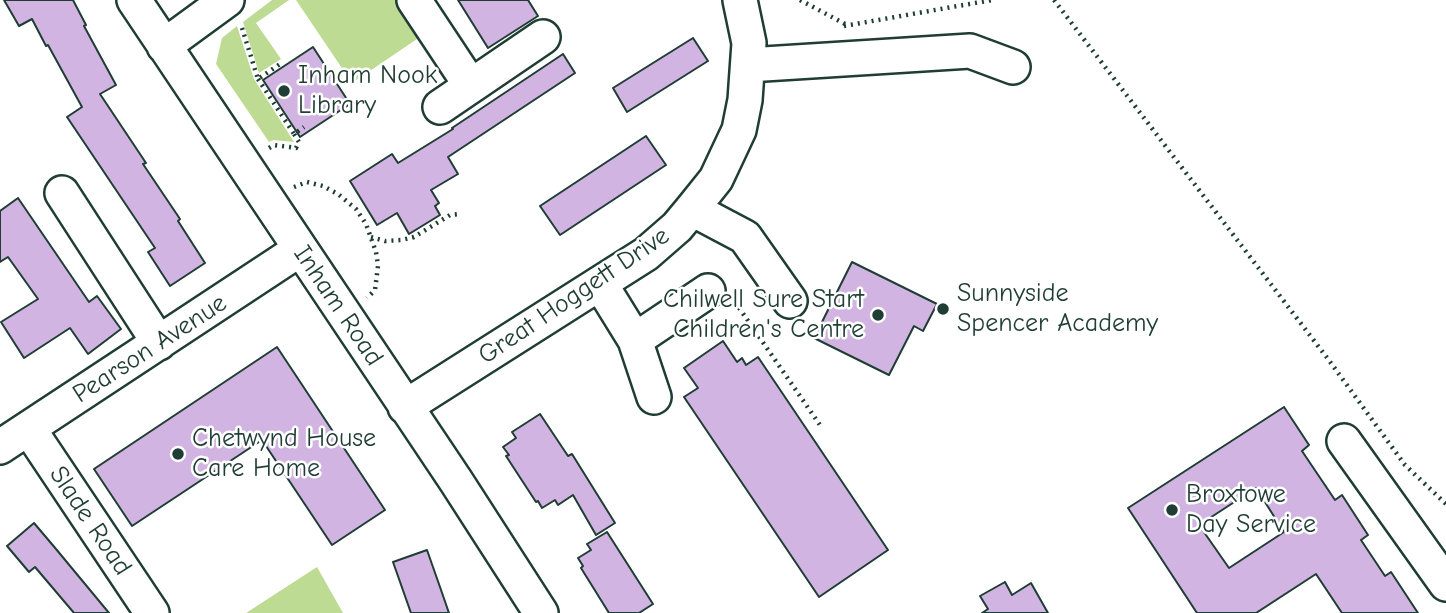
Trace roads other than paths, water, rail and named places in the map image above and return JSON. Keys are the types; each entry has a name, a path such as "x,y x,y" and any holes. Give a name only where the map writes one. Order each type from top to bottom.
{"street":[{"name":"Inham Road","path":"134,0 456,481 541,613"},
{"path":"414,0 471,86"},
{"name":"Great Hoggett Drive","path":"404,407 601,285 646,254 677,227 692,209 716,178 739,130 749,43 740,0"},
{"path":"164,46 234,13"},
{"path":"440,107 543,37"},
{"path":"748,65 970,51 1013,67"},
{"path":"62,193 159,343"},
{"path":"692,209 745,237 790,301"},
{"name":"Pearson Avenue","path":"0,447 299,250"},
{"path":"601,285 635,340 654,397"},
{"path":"635,340 708,291"},
{"name":"Slade Road","path":"29,429 152,613"},
{"path":"1344,441 1446,584"}],"place":[{"name":"Inham Nook Library","path":"284,91"},
{"name":"Sunnyside Spencer Academy","path":"943,309"},
{"name":"Chilwell Sure Start Children's Centre","path":"878,315"},
{"name":"Chetwynd House Care Home","path":"178,454"},
{"name":"Broxtowe Day Service","path":"1172,510"}]}
